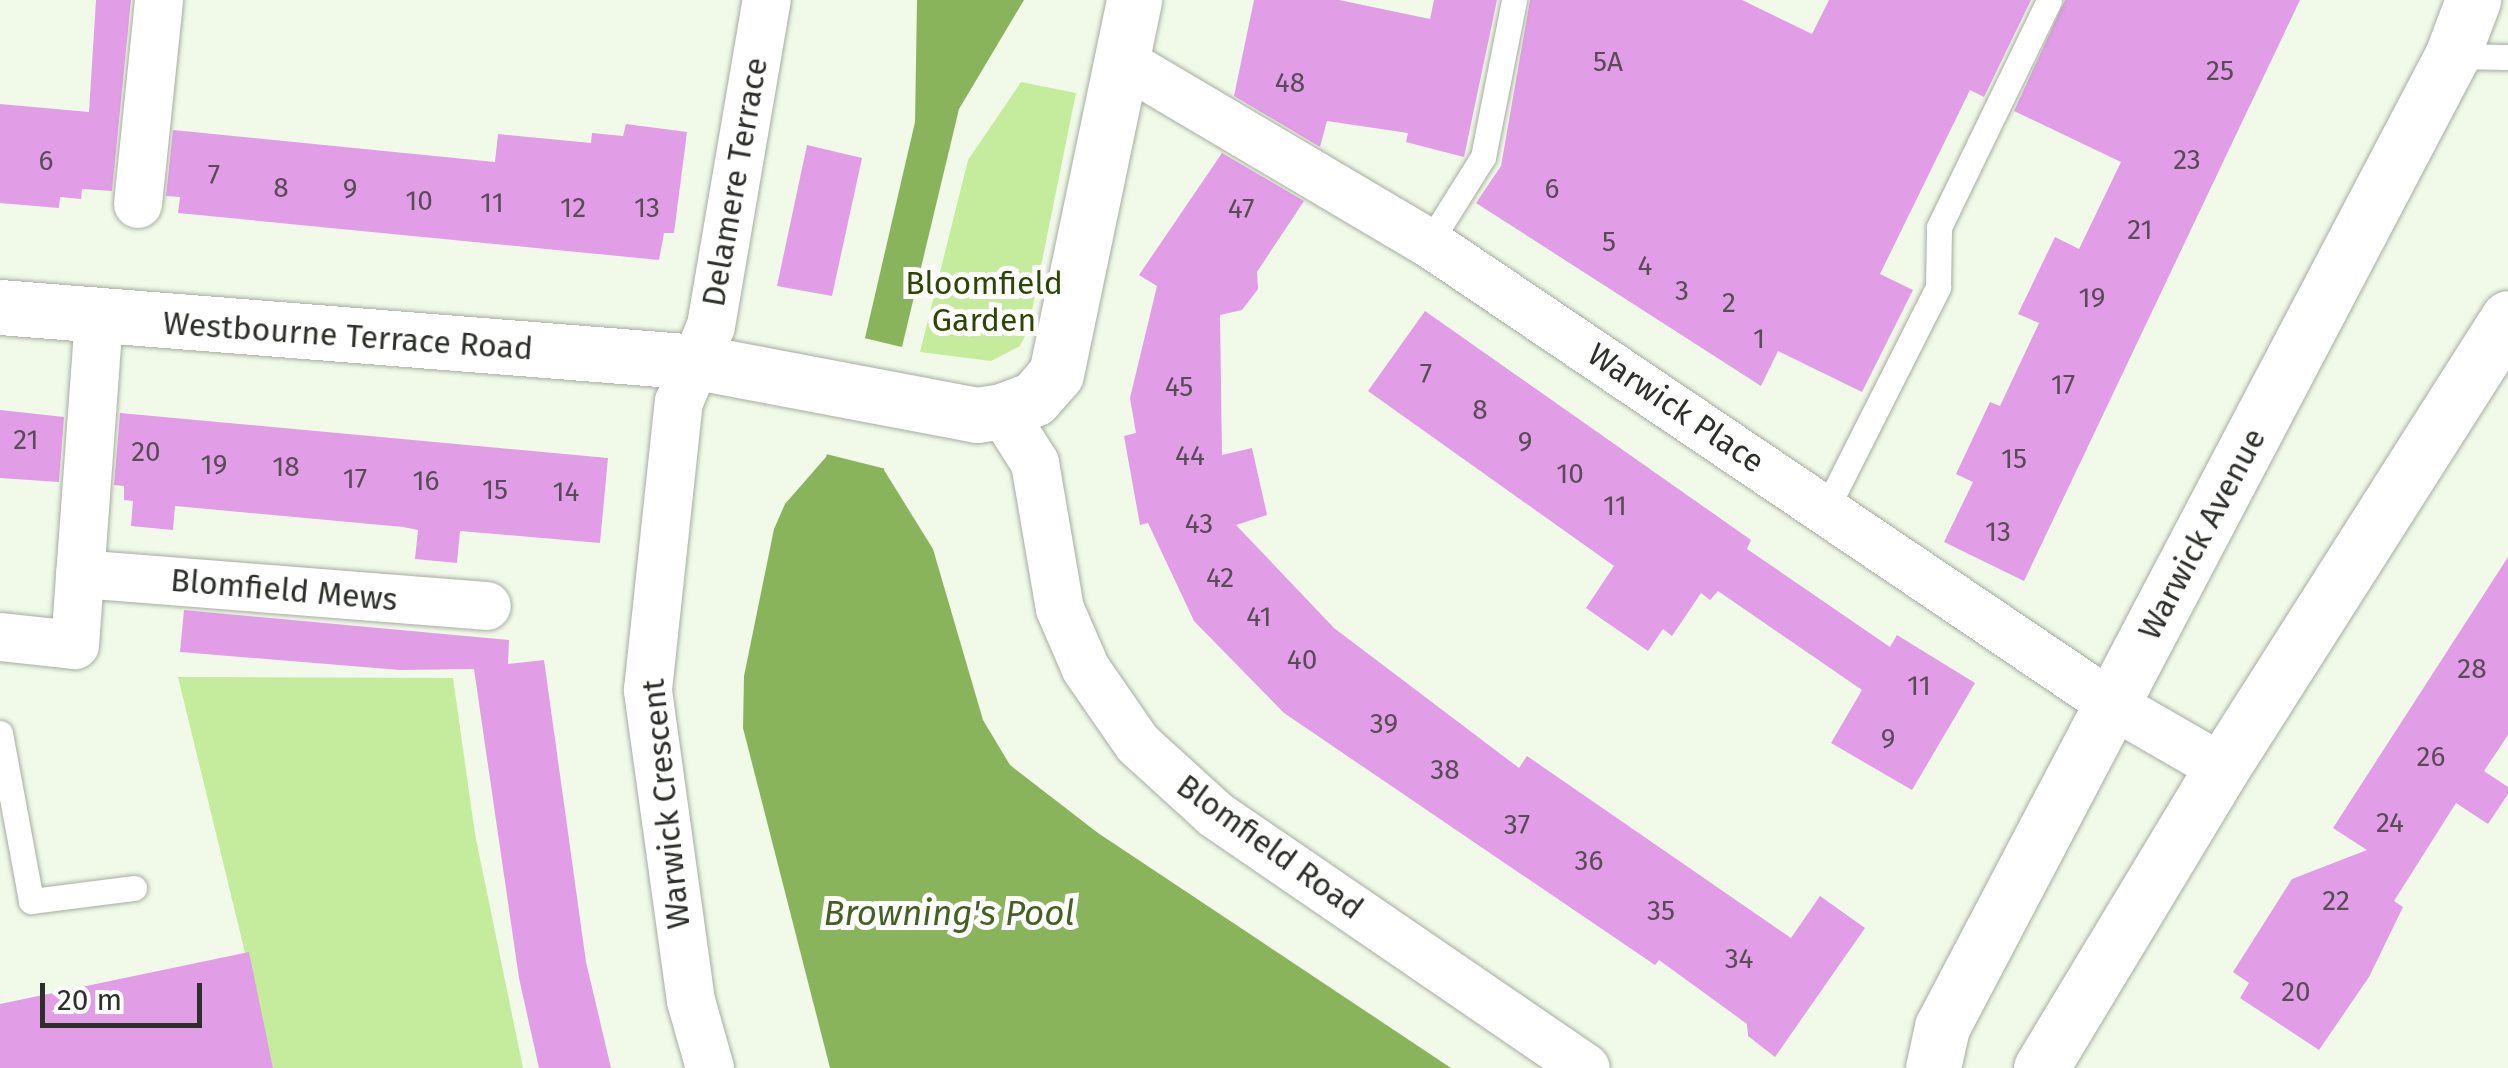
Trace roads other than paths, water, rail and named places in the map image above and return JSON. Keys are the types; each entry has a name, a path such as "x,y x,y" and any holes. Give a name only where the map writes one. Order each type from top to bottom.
{"street":[{"path":"138,204 159,0"},
{"name":"Delamere Terrace","path":"697,362 710,326 767,0"},
{"path":"1002,411 1034,399 1056,374 1134,0"},
{"name":"Warwick Avenue","path":"1934,1068 1942,1028 2452,56 2472,0"},
{"name":"Warwick Place","path":"1121,61 1429,243 2113,705 2222,768"},
{"name":"Westbourne Terrace Road","path":"0,307 99,318 697,362 807,378 977,415 1002,411"},
{"path":"0,638 75,645 99,318"},
{"path":"2041,1068 2222,768 2508,318"},
{"name":"Warwick Crescent","path":"697,362 679,402 648,690 691,1000 710,1068"},
{"name":"Blomfield Road","path":"1002,411 1035,463 1060,609 1086,669 1138,744 1216,814 1586,1068"},
{"name":"Blomfield Mews","path":"80,574 487,606"}],"lane":[{"path":"1429,243 1483,157 1514,0"},
{"path":"1826,509 1938,288 1939,228 2049,0"},
{"path":"2452,56 2508,57"},
{"path":"0,733 31,901 134,888"}],"water":[{"name":"Browning's Pool","path":"917,0 1024,0 959,109 902,347 884,470 933,549 983,720 1010,765 1098,833 1451,1068 830,1068 743,728 744,676 774,529 785,504 826,457 865,338 915,122"}],"park label":[{"name":"Bloomfield Garden","path":"984,302"}]}
